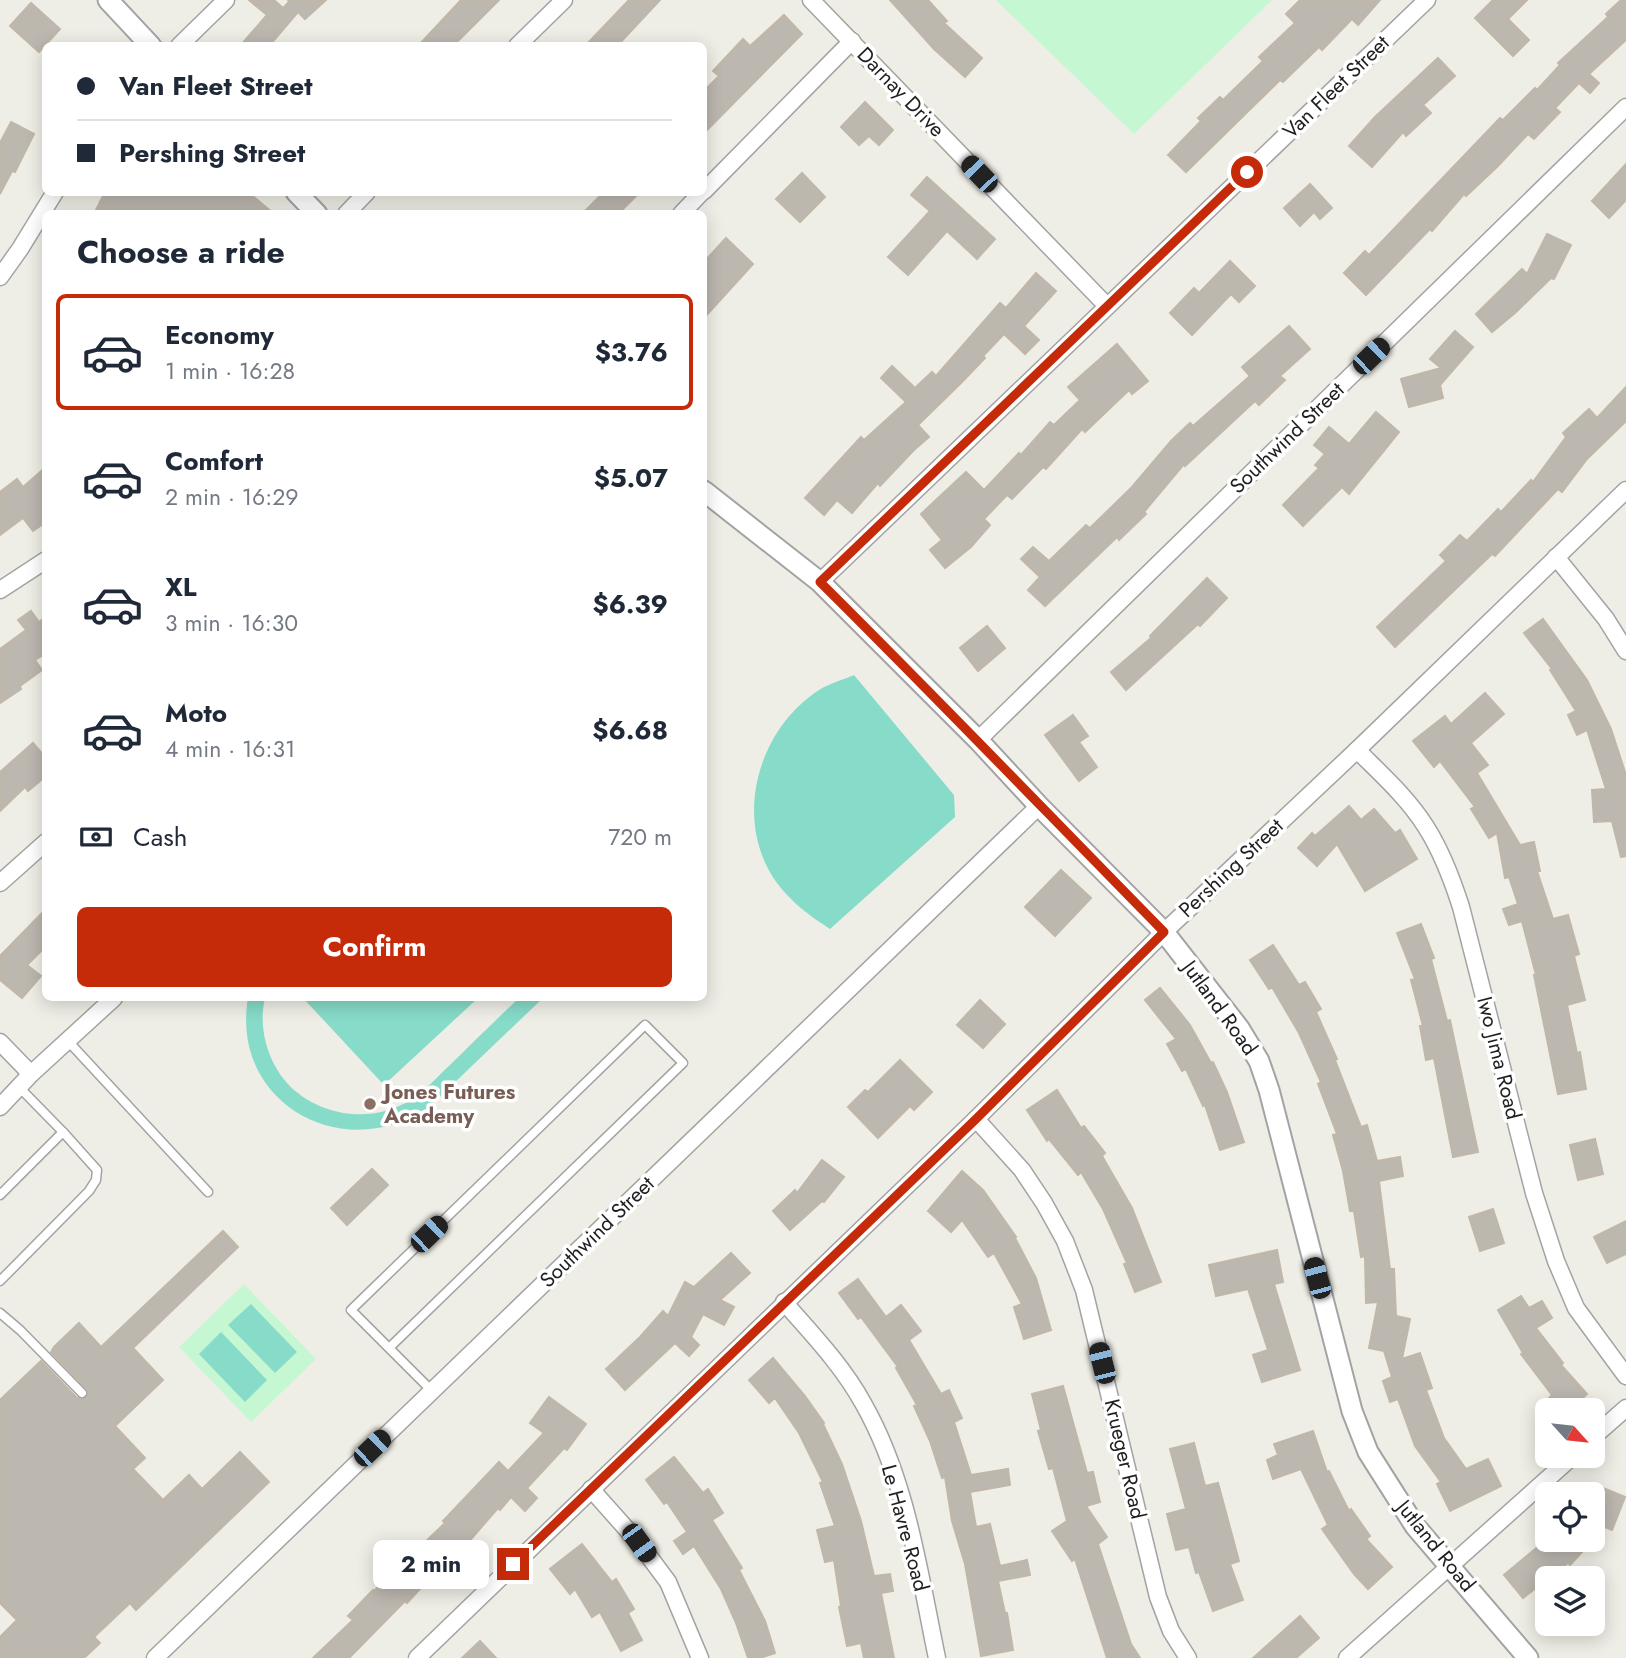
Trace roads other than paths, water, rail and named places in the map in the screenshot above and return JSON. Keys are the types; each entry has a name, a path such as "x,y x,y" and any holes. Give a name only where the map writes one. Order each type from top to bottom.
{"street":[{"path":"108,0 146,42"},
{"path":"183,42 226,0"},
{"path":"521,42 564,0"},
{"name":"Darnay Drive","path":"811,0 1107,306"},
{"name":"Van Fleet Street","path":"820,582 1427,0"},
{"path":"707,188 852,41"},
{"name":"Southwind Street","path":"978,740 1626,107"},
{"path":"300,196 313,210"},
{"path":"350,210 363,196"},
{"path":"685,210 699,196"},
{"path":"0,277 42,213"},
{"name":"Pershing Street","path":"417,1658 976,1119 1164,932 1626,490"},
{"name":"Jutland Road","path":"707,493 820,582 978,740 1039,806 1164,932 1239,1028 1259,1061 1269,1090 1352,1411 1368,1452 1415,1526 1528,1658"},
{"path":"1556,556 1606,619 1626,651"},
{"path":"0,590 42,564"},
{"name":"Iwo Jima Road","path":"1357,750 1405,798 1426,827 1448,868 1461,907 1534,1193 1556,1261 1576,1308 1626,1376"},
{"name":"Southwind Street","path":"155,1658 1039,806"},
{"path":"0,883 42,846"},
{"path":"0,1107 31,1074 111,1001"},
{"path":"0,1042 31,1074"},
{"name":"Krueger Road","path":"976,1119 1022,1170 1065,1241 1084,1290 1158,1597 1171,1631 1188,1658"},
{"name":"Le Havre Road","path":"784,1302 836,1363 864,1404 893,1470 906,1513 937,1658"},
{"path":"1605,1427 1626,1408"},
{"path":"1347,1658 1560,1468"},
{"path":"590,1489 639,1543 668,1582 699,1658"}],"lane":[{"path":"389,1348 683,1063 645,1025 351,1310 389,1348 432,1391"},
{"path":"68,1041 208,1192"},
{"path":"0,1281 89,1191 96,1180 97,1170 19,1087"},
{"path":"0,1195 63,1132"},
{"path":"0,1313 82,1393"}],"place":[{"name":"Jones Futures Academy","path":"370,1104"}]}
